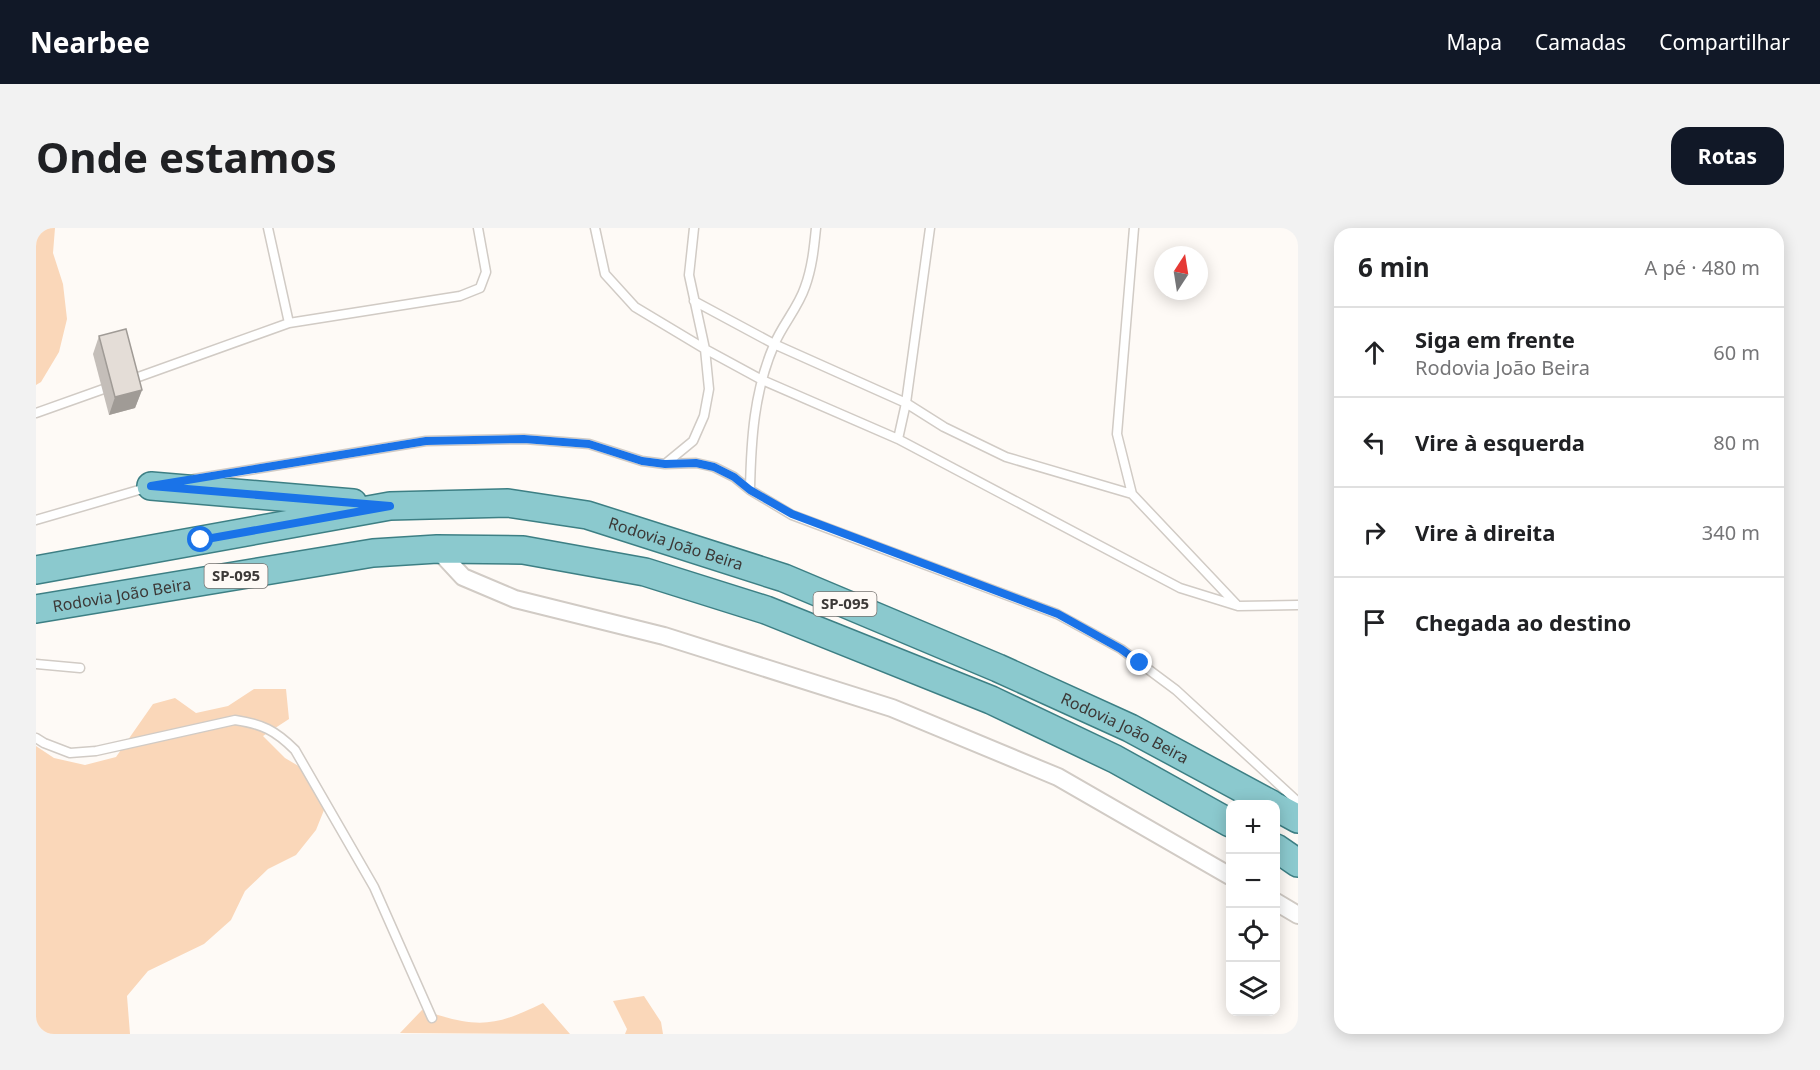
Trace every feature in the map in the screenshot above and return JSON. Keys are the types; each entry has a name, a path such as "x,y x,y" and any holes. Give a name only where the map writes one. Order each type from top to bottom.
{"main road":[{"path":"151,486 390,506"},
{"name":"Rodovia João Beira","path":"36,570 390,506 508,503 587,515 784,578 998,668 1130,728 1264,800"},
{"name":"Rodovia João Beira","path":"36,609 373,554 437,549 524,550 645,572 765,610 991,700 1115,759 1226,820"},
{"path":"1280,810 1298,819"},
{"path":"1280,851 1298,863"}],"street":[{"path":"437,549 463,577 515,599 664,636 892,708 1058,777 1226,874"},
{"path":"1280,905 1298,915"}],"lane":[{"path":"268,228 289,323"},
{"path":"36,413 289,323 460,296 480,288 486,272 478,228"},
{"path":"595,228 605,274 636,307 762,380 898,439 1180,588 1238,606 1298,605"},
{"path":"665,464 693,441 704,416 710,389 705,349 689,275 694,228"},
{"path":"750,490 754,415 762,380 774,344 805,289 812,261 816,228"},
{"path":"898,439 906,403 930,228"},
{"path":"1134,228 1117,434 1132,494 1238,606"},
{"path":"694,301 774,344 906,403 944,427 1006,457 1132,494"},
{"path":"36,520 151,486 426,441 524,439 589,444 642,461 665,464 696,463 714,467 792,514 1058,614 1121,649 1176,690 1298,802"},
{"path":"36,664 80,668"},
{"path":"36,738 70,753 96,751 235,720 257,723 280,735 295,750 375,887 432,1018"}],"shaded area":[{"path":"36,228 55,228 53,253 63,284 67,319 59,352 41,382 36,385"},
{"path":"254,689 286,689 289,719 263,736 285,758 312,774 328,800 316,830 296,855 268,869 245,891 231,920 204,944 148,971 127,996 130,1034 36,1034 36,746 54,758 85,765 116,757 153,704 175,698 196,713 228,706"},
{"path":"644,996 661,1022 663,1034 625,1034 627,1029 613,1001"},
{"path":"543,1003 570,1034 400,1033 422,1010 457,1020 484,1023 510,1017"}],"building":[{"path":"126,329 142,390 115,397 99,336"}],"route":[{"path":"201,540 390,506 151,486 426,441 524,439 589,444 642,461 665,464 696,463 714,467 792,514 1058,614 1121,649 1140,663"}]}
